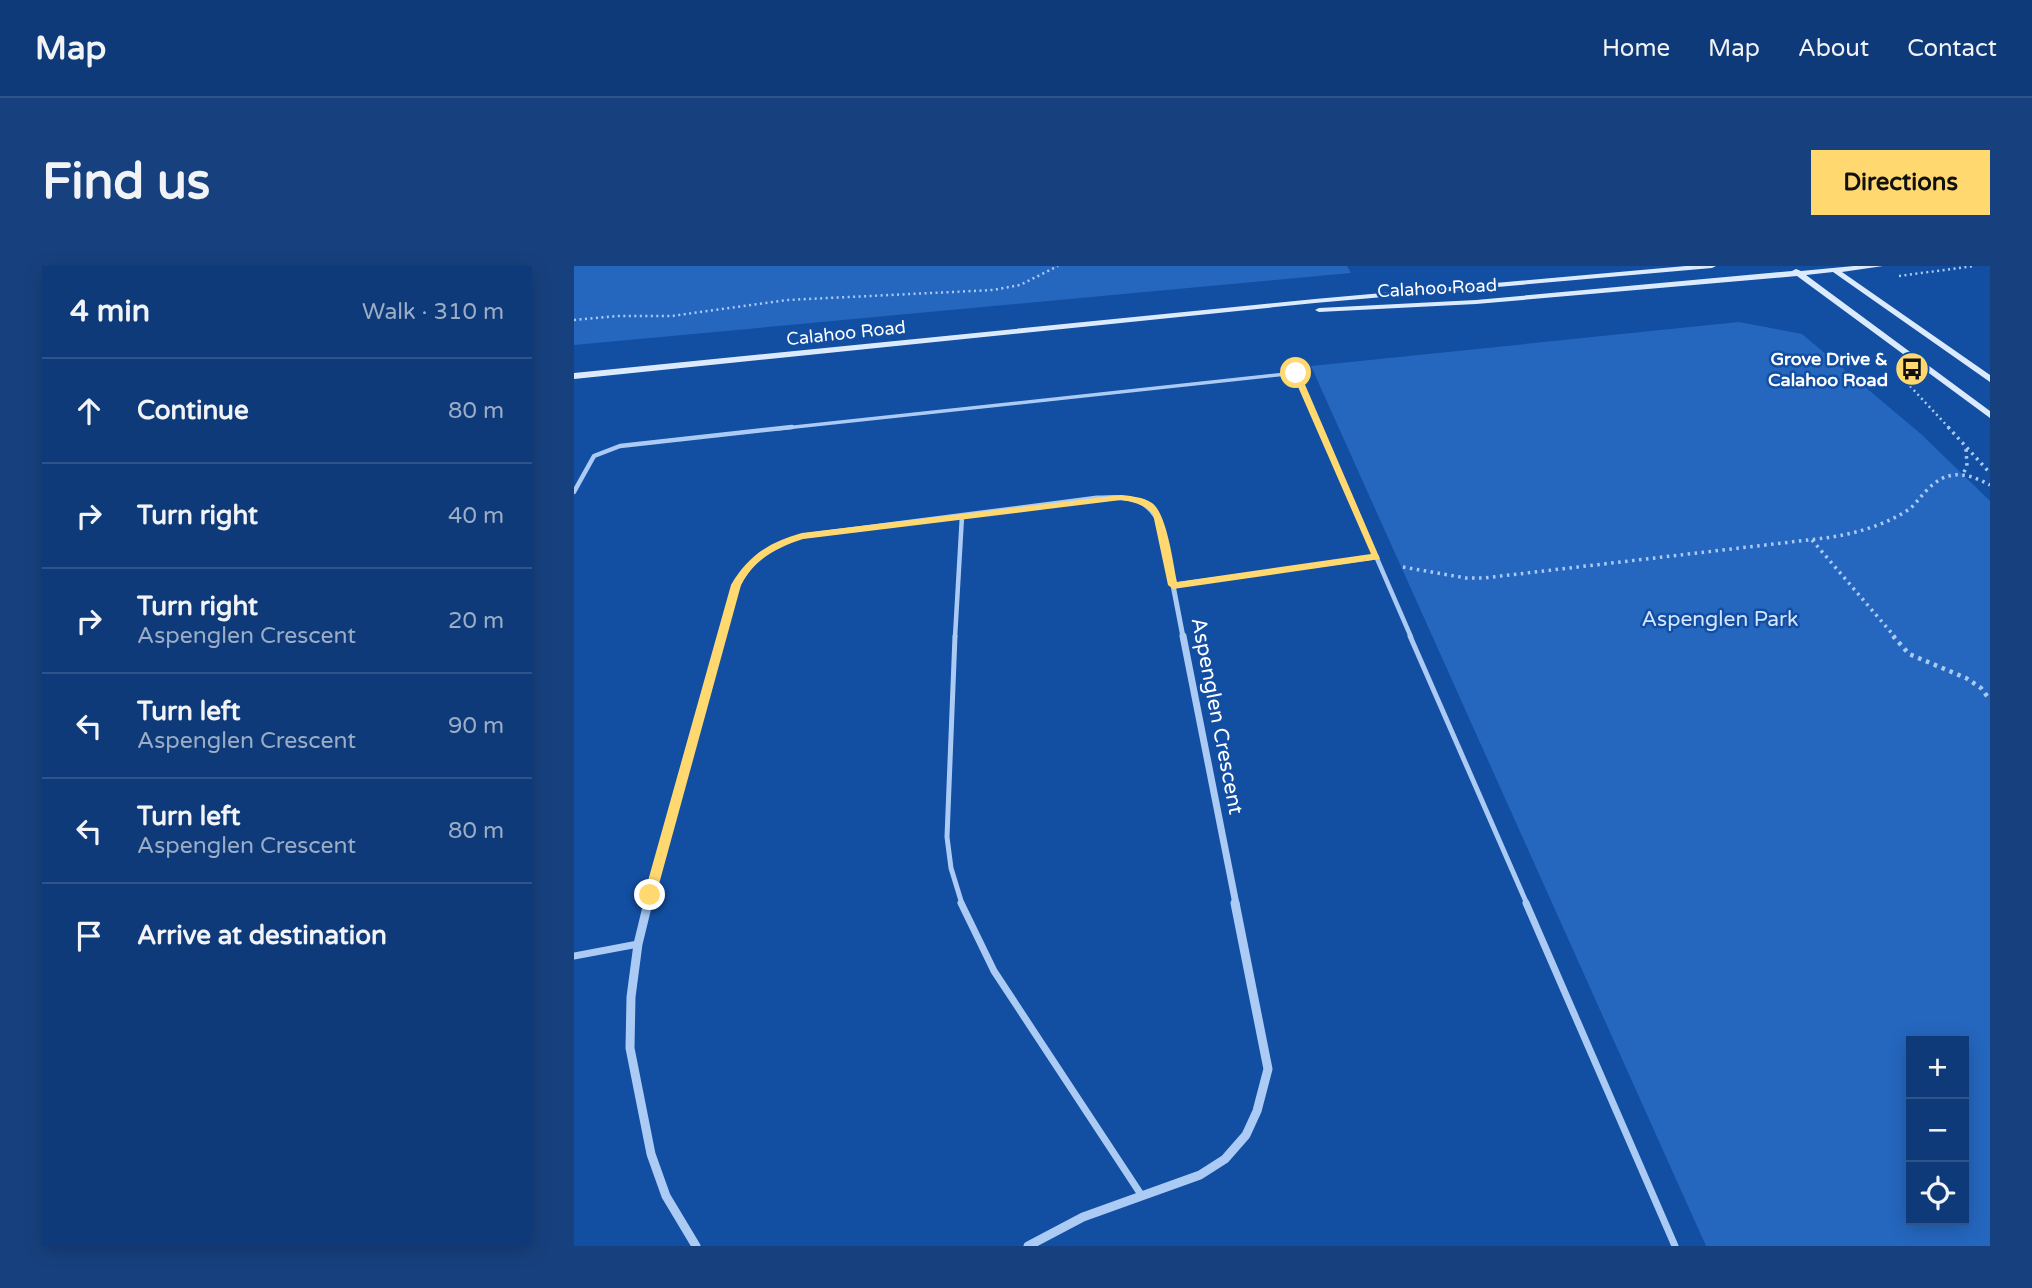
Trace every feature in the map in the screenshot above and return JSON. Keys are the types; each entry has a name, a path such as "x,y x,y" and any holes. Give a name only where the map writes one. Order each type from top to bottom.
{"street":[{"name":"Calahoo Road","path":"574,376 1315,301 1712,266"},
{"path":"1790,266 1990,415"},
{"name":"Calahoo Road","path":"1122,322 1476,302 1832,268 1880,266"},
{"path":"1832,268 1990,379"},
{"name":"Aspenglen Crescent","path":"696,1246 666,1196 651,1154 630,1048 631,997 638,944 736,585 745,570 760,555 777,544 802,536 1097,498 1137,499 1150,505 1157,514 1268,1069 1261,1104 1246,1135 1223,1161 1195,1179 1078,1220 1028,1246"}],"lane":[{"path":"574,492 594,456 620,446 1296,373 1675,1246"},
{"path":"962,516 947,791 947,837 958,898 994,971 1142,1196"},
{"path":"1173,585 1377,557"},
{"path":"574,956 638,944"}],"path":[{"path":"574,320 618,316 672,316 788,300 993,290 1020,285 1058,266"},
{"path":"1896,276 1975,266"},
{"path":"1908,385 1990,473"},
{"path":"1964,472 1968,466 1966,448"},
{"path":"1382,569 1416,567 1442,574 1484,578 1812,540 1851,534 1879,525 1911,508 1941,477 1964,472 1990,485"},
{"path":"1812,540 1909,654 1966,678 1981,688 1990,700"}],"green space":[{"path":"574,266 1347,266 1351,273 574,345"},
{"name":"Aspenglen Park","path":"1739,322 1802,334 1921,434 1990,501 1990,1246 1706,1246 1311,366"}],"place":[{"name":"Grove Drive & Calahoo Road","path":"1912,369"}],"route":[{"path":"650,895 736,585 745,570 760,555 777,544 802,536 1121,497 1137,499 1150,505 1157,514 1173,585 1377,557 1296,373"}]}
